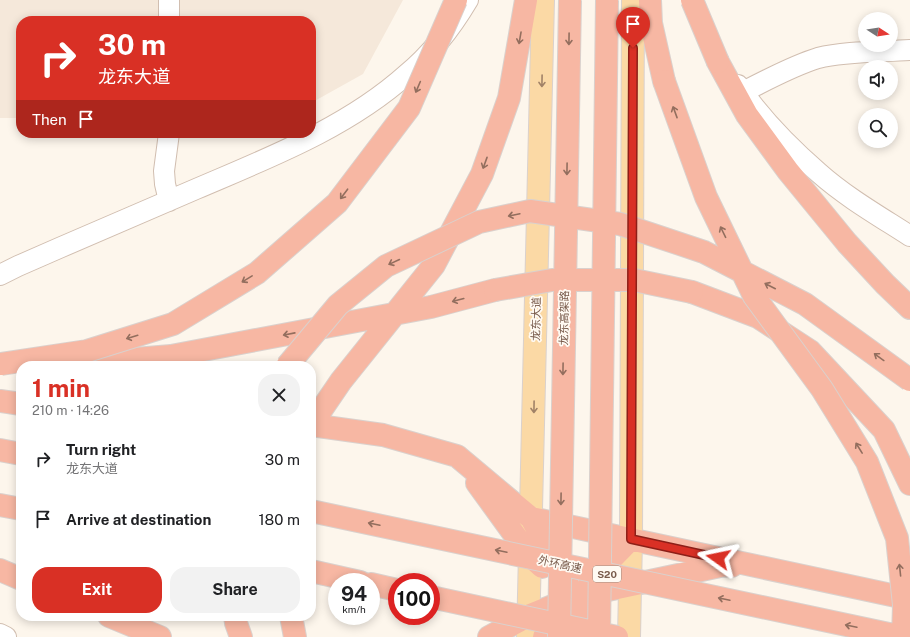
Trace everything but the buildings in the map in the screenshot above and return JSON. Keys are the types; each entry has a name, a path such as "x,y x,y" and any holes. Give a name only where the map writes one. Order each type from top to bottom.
{"highway":[{"path":"20,361 87,351 173,324 257,273 337,203 409,108 456,0"},
{"path":"316,418 341,381 434,265 482,174 509,98 526,0"},
{"name":"龙东高架路","path":"559,637 570,0"},
{"path":"600,637 607,0"},
{"path":"650,0 651,23 664,81 706,197 754,296 822,389 868,462 897,538 904,605 903,637"},
{"path":"691,0 718,62 747,115 788,171 847,243 885,284 910,308"},
{"path":"291,361 338,305 386,266 479,222 530,211 620,224 704,252 805,304 910,380"},
{"path":"111,361 171,356 431,307 495,290 552,280 634,280 692,292 758,317 810,351 884,430 910,484"},
{"path":"0,364 16,362"},
{"path":"0,364 16,364"},
{"path":"0,401 16,403"},
{"path":"316,426 383,435 457,456 531,518 575,597 600,637"},
{"path":"0,450 16,453"},
{"path":"457,456 530,556 575,597 629,637"},
{"path":"0,505 16,508"},
{"name":"外环高速","path":"316,512 903,637"},
{"path":"531,518 910,599"},
{"path":"544,637 575,597 631,539"},
{"path":"489,637 528,627 575,597 725,565 762,567"},
{"path":"0,570 16,577"},
{"path":"316,573 328,575"},
{"path":"440,599 617,637"},
{"path":"121,621 160,637"},
{"path":"236,621 241,637"},
{"path":"292,621 295,637"}],"main road":[{"name":"龙东大道","path":"528,627 544,0"},
{"path":"629,637 631,586 633,0"}],"street":[{"path":"169,0 170,16"},
{"path":"316,134 369,104 407,74 435,46 468,0"},
{"path":"691,0 716,54 743,92 779,135 819,174 852,198 910,236"},
{"path":"743,92 804,63 820,58 842,54 910,50"},
{"path":"169,138 164,171 169,201"},
{"path":"0,275 267,158 308,138"},
{"path":"0,634 6,637"}],"shaded area":[{"path":"0,0 403,0 363,74 316,100 316,16 16,16 16,118 0,118"}],"route":[{"path":"633,48 631,539 718,558"}]}
